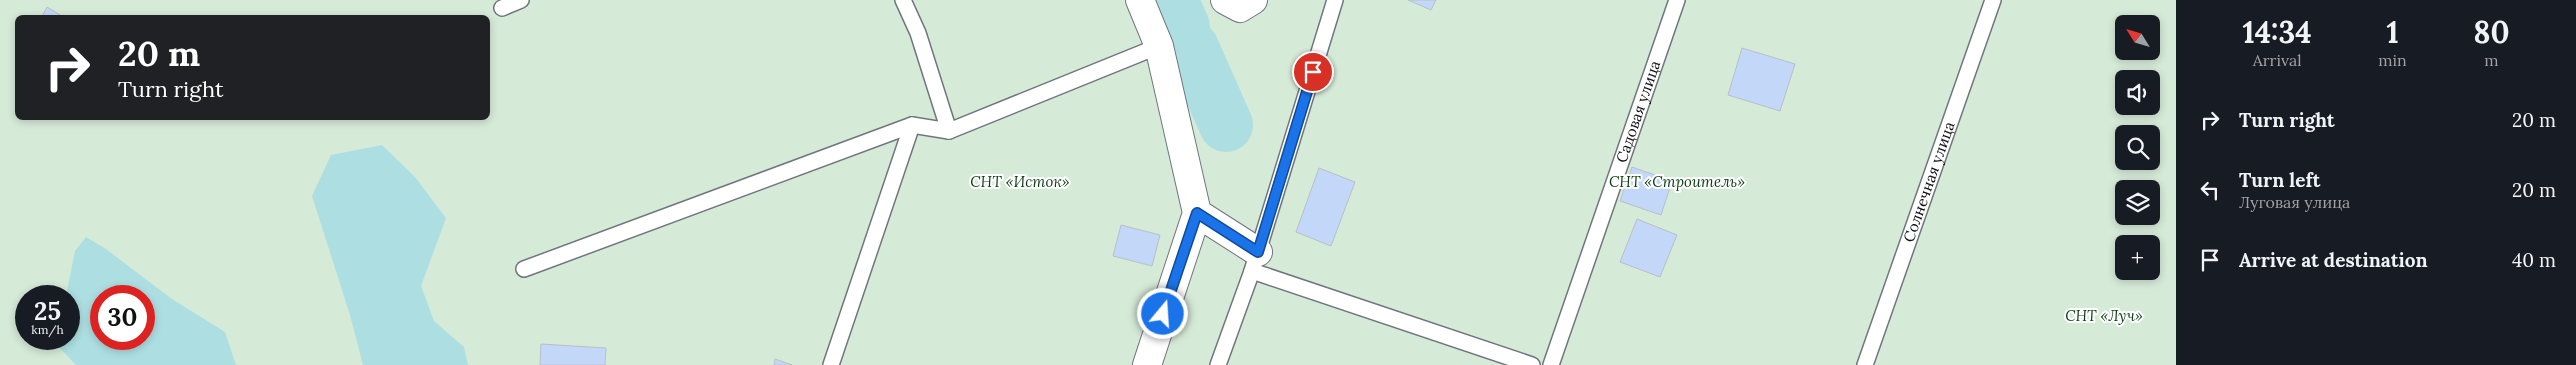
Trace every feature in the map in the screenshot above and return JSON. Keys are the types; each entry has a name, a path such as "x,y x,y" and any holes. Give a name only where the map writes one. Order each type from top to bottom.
{"street":[{"path":"1140,0 1160,46 1197,213 1147,365"},
{"path":"1225,0 1240,8 1253,0"},
{"path":"1197,213 1255,261"}],"lane":[{"path":"502,8 521,0"},
{"path":"903,0 918,34 949,131"},
{"path":"1218,365 1255,261 1336,0"},
{"name":"Садовая улица","path":"1551,365 1677,0"},
{"name":"Солнечная улица","path":"1865,365 1993,0"},
{"path":"524,269 912,124 949,131 1160,46"},
{"path":"831,365 912,124"},
{"path":"1255,261 1532,365"}],"green space":[{"path":"0,0 2176,0 2176,365 0,365"}],"water":[{"path":"382,145 415,177 446,218 421,286 434,321 464,347 468,365 363,365 350,315 312,196 331,155"},
{"path":"86,237 106,249 154,285 90,285 90,350 155,350 155,286 225,332 236,365 76,365 62,350 80,350 80,285 68,285 75,251"}],"building":[{"path":"1408,0 1436,0 1431,10"},
{"path":"47,7 60,15 43,15"},
{"path":"1742,48 1795,64 1780,111 1728,95"},
{"path":"1632,167 1672,181 1661,215 1620,201"},
{"path":"1319,168 1355,182 1331,246 1296,232"},
{"path":"1637,219 1677,235 1660,277 1620,262"},
{"path":"1121,225 1160,235 1152,266 1113,256"},
{"path":"541,344 606,348 605,365 540,365"},
{"path":"775,359 792,365 774,365"}],"waterway":[{"path":"1171,0 1183,27"},
{"path":"1192,48 1226,125"}],"route":[{"path":"1163,314 1197,213 1258,252 1313,72"}],"park label":[{"name":"СНТ «Исток»","path":"1020,182"},
{"name":"СНТ «Строитель»","path":"1677,182"},
{"name":"СНТ «Луч»","path":"2104,316"}]}
